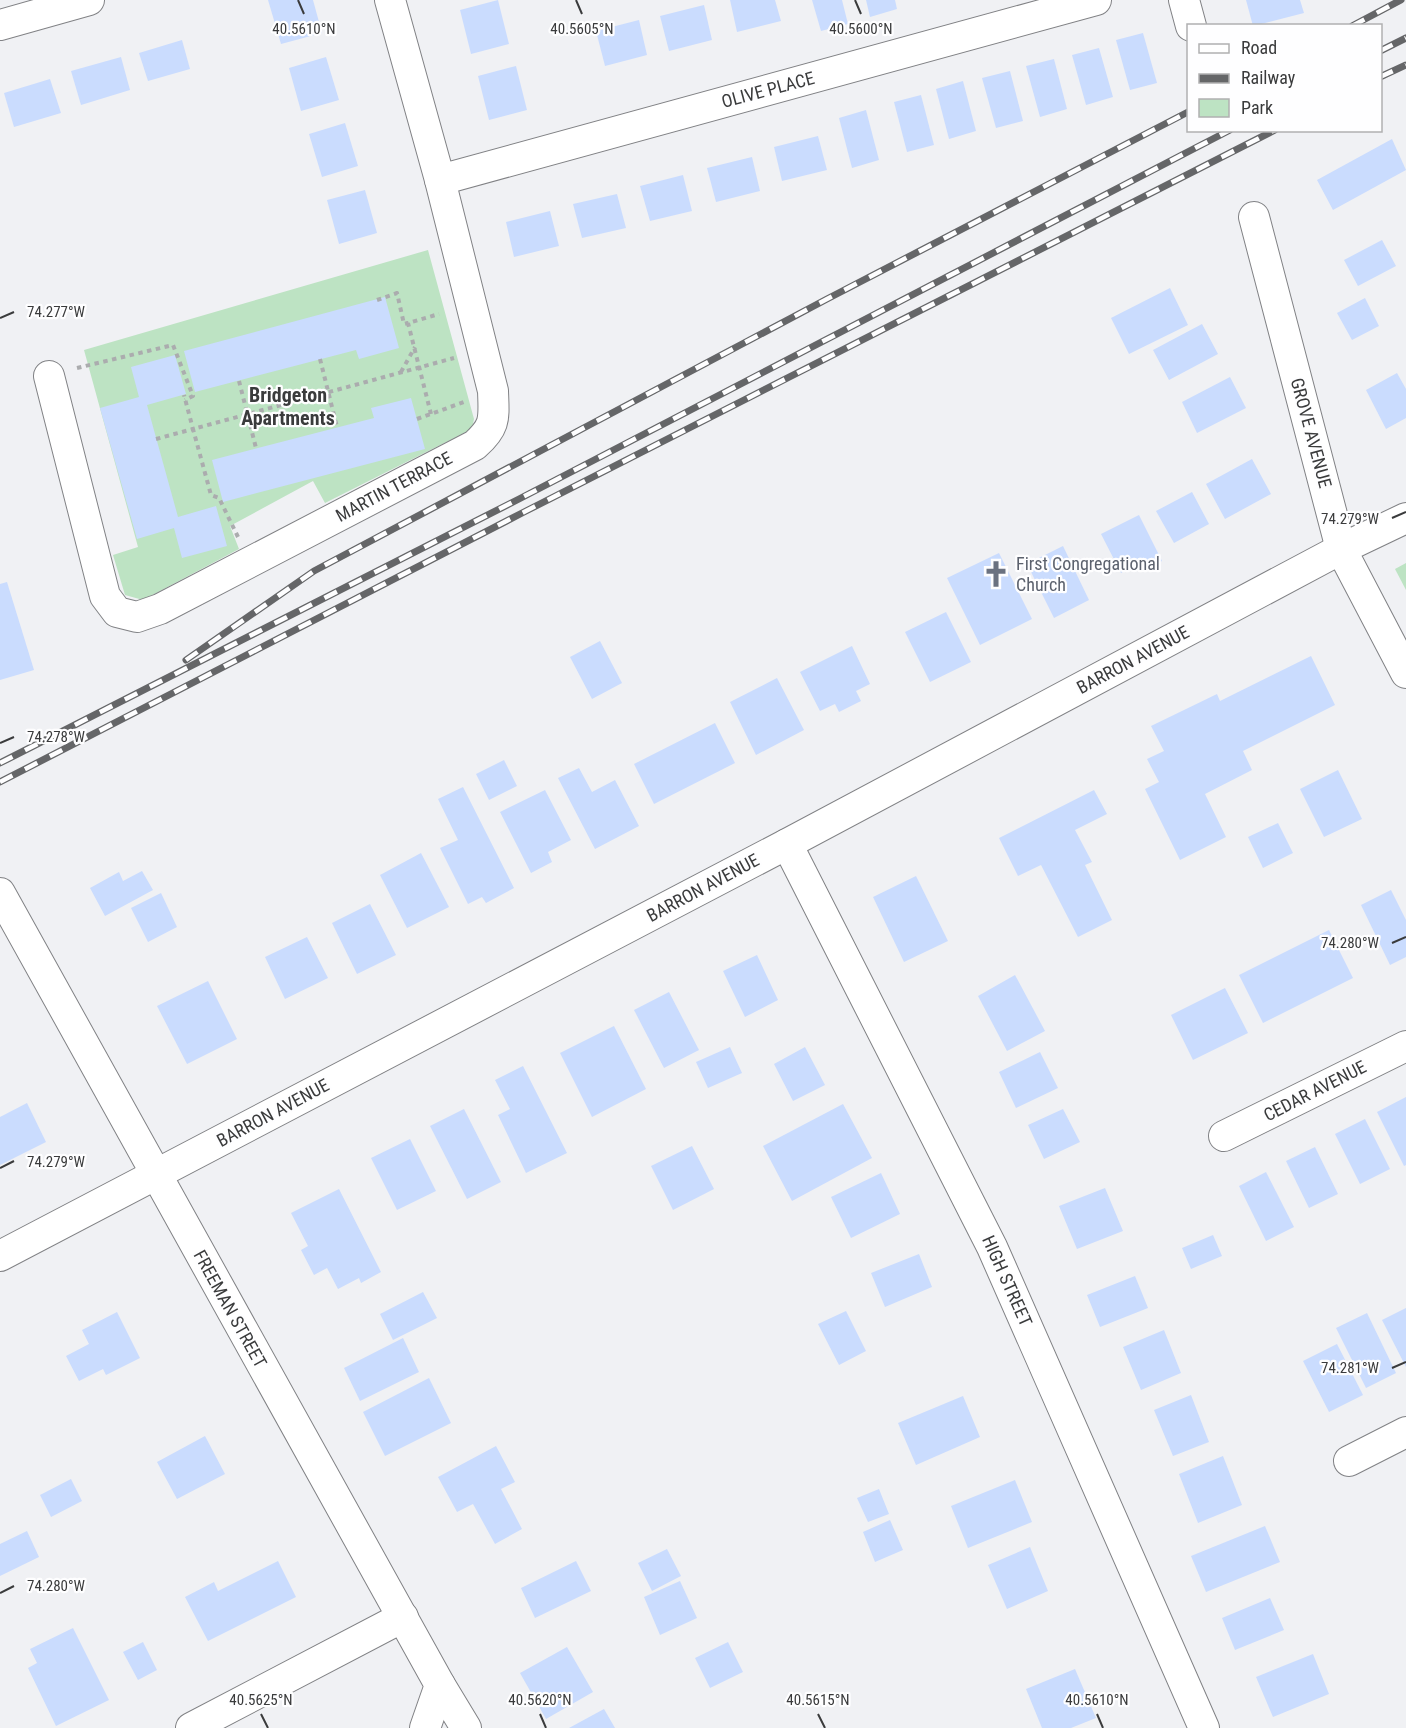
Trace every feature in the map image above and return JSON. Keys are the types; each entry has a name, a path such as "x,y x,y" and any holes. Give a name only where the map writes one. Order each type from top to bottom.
{"street":[{"path":"0,25 89,0"},
{"name":"MARTIN TERRACE","path":"49,376 105,596 117,612 137,617 160,609 475,445 490,431 494,414 493,391 440,180 390,0"},
{"name":"OLIVE PLACE","path":"440,180 1096,0"},
{"path":"1184,0 1190,24"},
{"name":"GROVE AVENUE","path":"1254,217 1341,549 1406,673"},
{"name":"BARRON AVENUE","path":"0,1256 787,844 1341,549 1406,518"},
{"name":"HIGH STREET","path":"787,844 992,1247 1204,1728"},
{"name":"FREEMAN STREET","path":"0,893 466,1728"},
{"name":"CEDAR AVENUE","path":"1224,1136 1406,1046"},
{"path":"1349,1461 1406,1432"},
{"path":"191,1728 403,1617"},
{"path":"425,1728 440,1685"}],"path":[{"path":"376,300 397,293 404,324 439,314"},
{"path":"408,323 431,414"},
{"path":"49,376 173,345 193,396 184,397 211,495 219,498 250,562"},
{"path":"400,372 415,347"},
{"path":"156,439 483,350"},
{"path":"320,359 337,427"},
{"path":"239,381 256,448"},
{"path":"417,419 493,391"}],"green space":[{"path":"428,250 474,419 472,429 325,503 313,481 230,526 239,549 143,600 125,595 113,555 138,547 84,350"},
{"path":"1406,563 1406,590 1395,569"}],"building":[{"path":"268,0 313,0 322,33 281,44"},
{"path":"498,0 509,44 471,54 460,10"},
{"path":"730,0 775,0 781,21 737,32"},
{"path":"812,0 842,0 848,24 821,31"},
{"path":"866,0 895,0 897,9 870,17"},
{"path":"1246,0 1300,0 1304,13 1252,24"},
{"path":"704,5 712,40 669,51 660,16"},
{"path":"639,20 647,55 605,66 596,31"},
{"path":"1143,33 1157,83 1130,90 1116,40"},
{"path":"182,40 190,69 148,81 139,53"},
{"path":"1099,48 1113,97 1086,105 1072,55"},
{"path":"121,57 130,90 81,105 71,71"},
{"path":"326,57 339,100 301,111 289,68"},
{"path":"1054,59 1067,109 1040,117 1026,66"},
{"path":"516,66 527,110 489,120 478,76"},
{"path":"1010,71 1023,121 996,128 982,78"},
{"path":"50,79 61,113 14,127 4,93"},
{"path":"963,81 976,131 949,139 936,89"},
{"path":"921,95 934,145 907,152 894,102"},
{"path":"866,110 879,160 852,168 839,118"},
{"path":"345,123 358,166 322,177 309,134"},
{"path":"818,136 827,170 782,181 774,147"},
{"path":"1392,139 1406,170 1333,210 1317,180"},
{"path":"752,157 760,191 716,202 707,168"},
{"path":"683,175 692,211 650,221 640,186"},
{"path":"365,190 377,233 339,244 327,200"},
{"path":"617,194 626,228 582,238 573,204"},
{"path":"550,211 559,246 514,257 506,222"},
{"path":"1382,240 1396,266 1358,286 1344,260"},
{"path":"1170,288 1188,325 1129,354 1111,318"},
{"path":"385,297 399,348 359,359 356,350 195,392 184,351"},
{"path":"1365,298 1379,326 1352,340 1337,313"},
{"path":"1202,324 1218,354 1169,380 1153,350"},
{"path":"175,355 186,394 147,405 178,517 216,506 227,546 182,558 174,528 137,539 100,408 139,397 131,367"},
{"path":"1397,373 1406,389 1406,418 1386,429 1366,390"},
{"path":"1230,377 1246,408 1197,433 1182,402"},
{"path":"411,398 425,449 223,502 212,460 374,418 371,408"},
{"path":"1252,459 1271,494 1225,519 1206,484"},
{"path":"1192,492 1209,524 1174,543 1156,511"},
{"path":"1139,515 1162,561 1141,571 1137,564 1121,573 1101,534"},
{"path":"1063,546 1089,600 1054,618 1027,564"},
{"path":"999,553 1032,619 980,645 947,578"},
{"path":"7,582 34,670 0,680 0,584"},
{"path":"946,612 971,662 930,682 905,632"},
{"path":"600,641 622,683 592,699 570,657"},
{"path":"852,646 870,684 856,691 861,701 839,712 835,704 820,711 800,672"},
{"path":"1311,656 1335,705 1243,751 1252,770 1205,794 1226,837 1180,860 1145,789 1159,782 1147,759 1164,751 1151,726 1217,694 1220,701"},
{"path":"777,678 804,730 756,755 730,702"},
{"path":"715,723 735,763 654,804 634,764"},
{"path":"504,760 517,786 489,800 476,774"},
{"path":"579,768 592,792 615,780 639,826 595,849 558,778"},
{"path":"1338,770 1362,819 1324,837 1300,789"},
{"path":"463,787 514,888 486,903 482,897 468,904 440,848 458,840 438,799"},
{"path":"545,790 571,840 548,852 552,862 531,873 500,812"},
{"path":"1094,790 1107,814 1075,830 1092,862 1085,865 1112,920 1078,937 1041,865 1018,876 999,838"},
{"path":"1278,823 1293,853 1263,868 1248,837"},
{"path":"421,853 449,907 407,928 380,875"},
{"path":"142,871 153,890 105,916 90,888 119,872 123,881"},
{"path":"916,876 948,941 904,962 873,897"},
{"path":"1391,890 1406,920 1406,957 1390,965 1361,905"},
{"path":"161,893 177,927 148,942 131,908"},
{"path":"370,904 396,955 357,974 332,923"},
{"path":"1329,930 1353,978 1263,1023 1239,975"},
{"path":"307,937 328,978 285,999 265,957"},
{"path":"757,955 778,1000 745,1017 723,971"},
{"path":"1015,975 1045,1031 1007,1051 978,996"},
{"path":"208,981 237,1039 187,1064 157,1006"},
{"path":"1225,988 1248,1033 1193,1060 1171,1015"},
{"path":"669,992 699,1050 664,1068 634,1010"},
{"path":"614,1026 646,1089 592,1117 560,1053"},
{"path":"730,1047 742,1073 708,1088 696,1062"},
{"path":"805,1047 825,1085 793,1101 774,1064"},
{"path":"1040,1052 1058,1088 1016,1108 999,1072"},
{"path":"523,1066 567,1153 526,1173 498,1115 510,1109 495,1080"},
{"path":"1406,1097 1406,1165 1404,1166 1377,1112"},
{"path":"27,1103 46,1142 0,1165 0,1117"},
{"path":"843,1104 872,1158 792,1201 763,1146"},
{"path":"464,1109 501,1182 467,1199 430,1126"},
{"path":"1063,1109 1080,1142 1044,1159 1028,1125"},
{"path":"1365,1119 1390,1169 1360,1184 1335,1134"},
{"path":"410,1139 436,1191 397,1210 371,1158"},
{"path":"692,1146 714,1189 673,1210 651,1166"},
{"path":"1315,1147 1338,1194 1309,1208 1286,1161"},
{"path":"1266,1172 1294,1227 1266,1241 1239,1186"},
{"path":"881,1173 900,1214 851,1238 831,1197"},
{"path":"1105,1188 1123,1231 1077,1249 1059,1206"},
{"path":"339,1189 381,1272 361,1283 359,1278 338,1289 327,1268 314,1275 301,1250 308,1246 291,1213"},
{"path":"1213,1235 1222,1256 1191,1269 1182,1248"},
{"path":"919,1254 932,1287 885,1307 871,1273"},
{"path":"1135,1276 1148,1308 1100,1327 1087,1295"},
{"path":"423,1292 437,1318 393,1340 380,1314"},
{"path":"1406,1308 1406,1367 1382,1320"},
{"path":"846,1311 866,1351 839,1365 818,1324"},
{"path":"117,1312 140,1358 106,1375 103,1369 79,1381 66,1356 89,1344 82,1330"},
{"path":"1367,1313 1396,1373 1366,1388 1336,1328"},
{"path":"1164,1330 1181,1373 1141,1390 1123,1347"},
{"path":"403,1338 419,1372 360,1401 344,1368"},
{"path":"1337,1344 1363,1395 1329,1412 1303,1361"},
{"path":"429,1378 451,1423 385,1456 363,1412"},
{"path":"1191,1395 1209,1442 1173,1456 1154,1410"},
{"path":"963,1396 980,1437 916,1465 898,1423"},
{"path":"205,1436 225,1474 177,1499 157,1462"},
{"path":"496,1446 515,1482 501,1489 522,1529 495,1544 473,1504 457,1512 438,1477"},
{"path":"1223,1456 1242,1505 1198,1523 1179,1474"},
{"path":"71,1479 82,1501 51,1517 40,1495"},
{"path":"1015,1480 1032,1522 968,1548 951,1506"},
{"path":"879,1489 889,1514 868,1522 857,1498"},
{"path":"890,1520 903,1550 875,1562 863,1532"},
{"path":"1265,1526 1280,1562 1206,1592 1191,1556"},
{"path":"27,1531 39,1557 0,1576 0,1544"},
{"path":"1030,1547 1048,1591 1007,1609 988,1565"},
{"path":"667,1549 681,1576 652,1591 638,1563"},
{"path":"278,1561 296,1597 208,1641 185,1597 214,1582 218,1591"},
{"path":"576,1561 591,1591 535,1618 521,1588"},
{"path":"680,1581 697,1618 660,1635 644,1597"},
{"path":"1270,1598 1284,1630 1235,1650 1222,1618"},
{"path":"73,1628 109,1700 56,1726 28,1668 37,1663 30,1649"},
{"path":"143,1642 157,1670 138,1680 123,1652"},
{"path":"728,1642 743,1672 710,1688 695,1658"},
{"path":"567,1647 593,1692 546,1719 520,1673"},
{"path":"1313,1654 1329,1694 1273,1717 1256,1677"},
{"path":"1075,1669 1096,1718 1071,1728 1042,1728 1026,1689"},
{"path":"604,1709 615,1728 569,1728"}],"railway":[{"path":"1356,24 1401,0"},
{"path":"1382,50 1406,38"},
{"path":"1382,76 1406,65"},
{"path":"186,660 314,571 827,299 1187,113"},
{"path":"0,763 519,499 1226,132"},
{"path":"0,782 524,512 1271,132"}],"place":[{"name":"First Congregational Church","path":"996,574"}],"district":[{"name":"Bridgeton Apartments","path":"288,406"}]}
